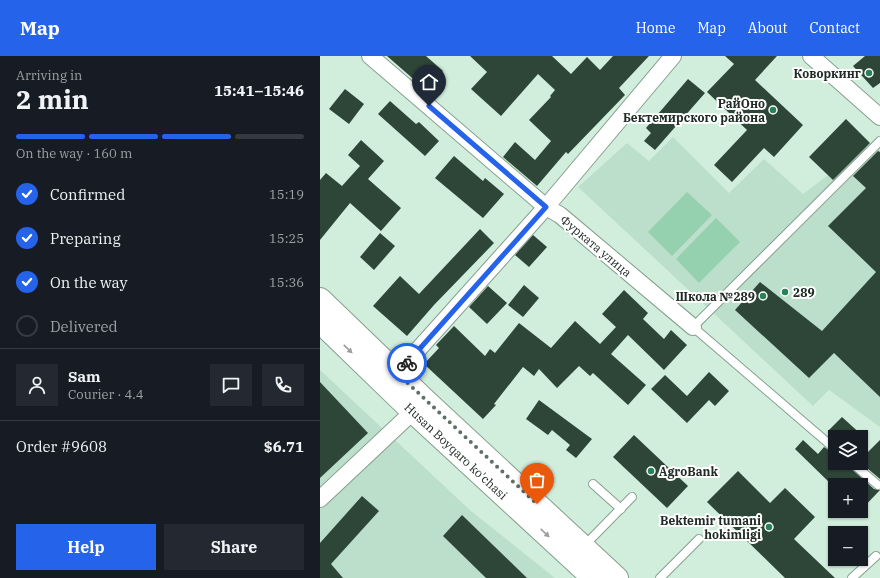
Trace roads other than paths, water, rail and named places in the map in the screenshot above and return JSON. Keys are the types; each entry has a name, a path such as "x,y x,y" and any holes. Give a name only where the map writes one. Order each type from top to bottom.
{"main road":[{"name":"Husan Boyqaro ko'chasi","path":"320,299 392,379 593,578"},
{"name":"Husan Boyqaro ko'chasi","path":"320,322 392,379"},
{"name":"Husan Boyqaro ko'chasi","path":"419,406 584,547 617,578"}],"street":[{"name":"Фурката улица","path":"370,56 546,207 560,216 693,327"},
{"path":"392,379 546,207 673,56"},
{"path":"811,56 880,117"},
{"path":"320,499 419,406"}],"lane":[{"path":"828,443 693,327 880,142"},
{"path":"860,470 878,486"},
{"path":"593,484 621,509"},
{"path":"584,547 632,497"},
{"path":"660,578 699,539"},
{"path":"852,578 876,556"}],"place":[{"name":"Коворкинг","path":"869,73"},
{"name":"РайОно Бектемирского района","path":"773,110"},
{"name":"289","path":"785,292"},
{"name":"Школа №289","path":"763,296"},
{"name":"AgroBank","path":"651,471"},
{"name":"Bektemir tumani hokimligi","path":"769,527"}]}
